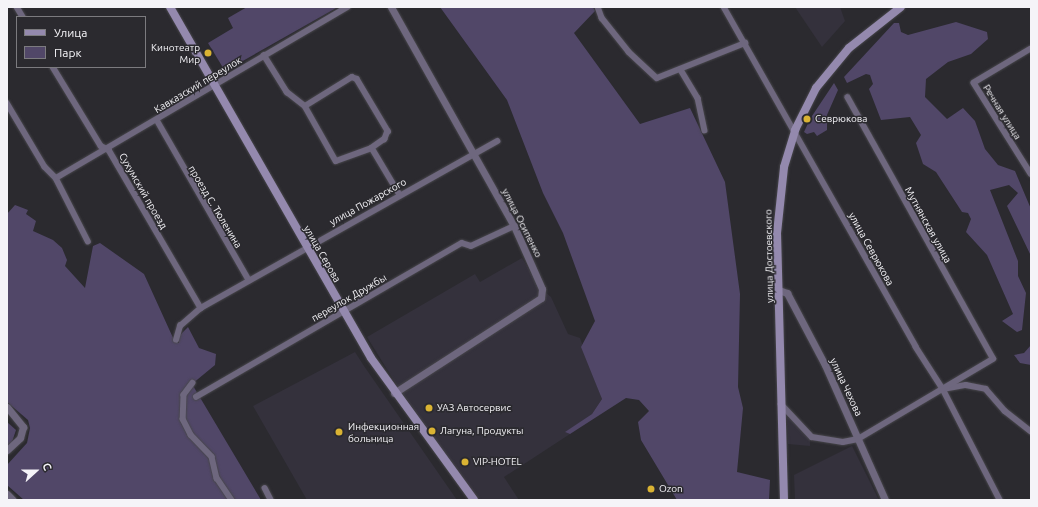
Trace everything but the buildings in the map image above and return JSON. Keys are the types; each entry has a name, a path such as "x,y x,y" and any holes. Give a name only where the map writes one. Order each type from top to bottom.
{"main road":[{"name":"улица Серова","path":"170,7 306,246 394,394 474,500"},
{"name":"улица Достоевского","path":"784,500 779,290 779,192 795,130 816,88 844,53 901,7"}],"street":[{"path":"17,7 22,16"},
{"name":"Кавказский переулок","path":"56,178 109,150 264,55 348,7"},
{"name":"улица Осипенко","path":"391,7 475,154 514,226 539,278 540,298 394,394"},
{"path":"598,7 602,18 651,76 657,78 681,70 745,43"},
{"name":"улица Севрюкова","path":"724,7 795,130 916,347 943,389 1000,500"},
{"name":"Речная улица","path":"1031,49 976,79 975,86 1031,174"},
{"path":"264,55 287,92 305,106 336,161 372,148 385,139 388,130 357,79 352,77 305,106"},
{"name":"Сухумский проезд","path":"54,68 101,146 109,150 201,308"},
{"path":"681,70 698,98 705,130"},
{"name":"Мутнянская улица","path":"848,98 993,359 943,389"},
{"path":"7,103 45,167 56,178 88,241"},
{"name":"проезд С. Тюленина","path":"157,120 249,280"},
{"name":"улица Пожарского","path":"176,340 180,326 201,308 306,246 475,154 497,140"},
{"path":"372,148 400,195"},
{"name":"переулок Дружбы","path":"196,397 462,243 471,246 514,226"},
{"name":"улица Чехова","path":"779,290 787,293 825,365 885,500"},
{"path":"193,383 184,395 183,419 191,435 212,457 217,478 232,500"},
{"path":"781,404 812,437 843,442 858,439 943,389 966,385 986,389 1005,412 1031,431"},
{"path":"7,407 23,427 20,438 7,450"},
{"path":"265,488 271,500"},
{"path":"7,494 13,500"}],"shaded area":[{"path":"795,7 840,7 845,21 822,47"},
{"path":"522,258 540,288 551,297 568,334 580,338 602,399 592,414 566,432 570,434 504,477 519,500 478,500 398,387 367,337 475,274 480,282"},
{"name":"Инфекционная больница","path":"355,352 457,500 307,500 253,406"},
{"path":"787,418 791,418 810,439 810,446 788,444"},
{"path":"852,446 879,500 795,500 794,475"}],"green space":[{"path":"247,7 338,7 225,71 208,43 233,28 228,18"},
{"path":"440,7 593,7 595,11 574,33 640,124 690,108 725,182 740,294 738,387 743,408 737,472 770,480 769,500 677,500 641,440 638,422 649,411 639,400 626,398 570,434 565,432 592,414 602,399 581,347 595,321 563,233 543,193 507,100"},
{"path":"956,22 987,32 988,39 971,54 948,62 926,79 925,97 947,119 963,108 975,121 985,149 998,165 1015,171 1031,209 1031,256 1007,206 1018,193 1009,185 990,190 1018,261 1018,276 1026,293 1022,330 1017,332 1002,321 1013,314 987,255 966,232 971,219 968,213 962,212 936,172 923,164 916,143 921,135 910,117 881,120 869,89 873,84 870,75 866,74 847,83 844,77 894,23 899,23 901,32 908,35"},
{"path":"834,83 838,90 827,115 827,130 817,136 814,132 807,134 804,132 810,119"},
{"path":"15,205 28,210 26,214 36,221 33,231 53,240 62,248 67,260 65,266 85,288 93,246 100,243 144,274 174,340 179,343 179,336 188,327 199,348 216,354 215,365 192,384 261,500 24,500 7,485 7,465 27,443 30,428 28,420 7,402 7,214"},
{"path":"1031,345 1031,365 1020,363 1014,355 1024,353"},
{"path":"7,422 16,430 12,442 7,446"}],"place":[{"name":"Кинотеатр Мир","path":"208,53"},
{"name":"Севрюкова","path":"807,119"},
{"name":"УАЗ Автосервис","path":"429,408"},
{"name":"Лагуна, Продукты","path":"432,431"},
{"name":"Инфекционная больница","path":"339,432"},
{"name":"VIP-HOTEL","path":"465,462"},
{"name":"Ozon","path":"651,489"}]}
